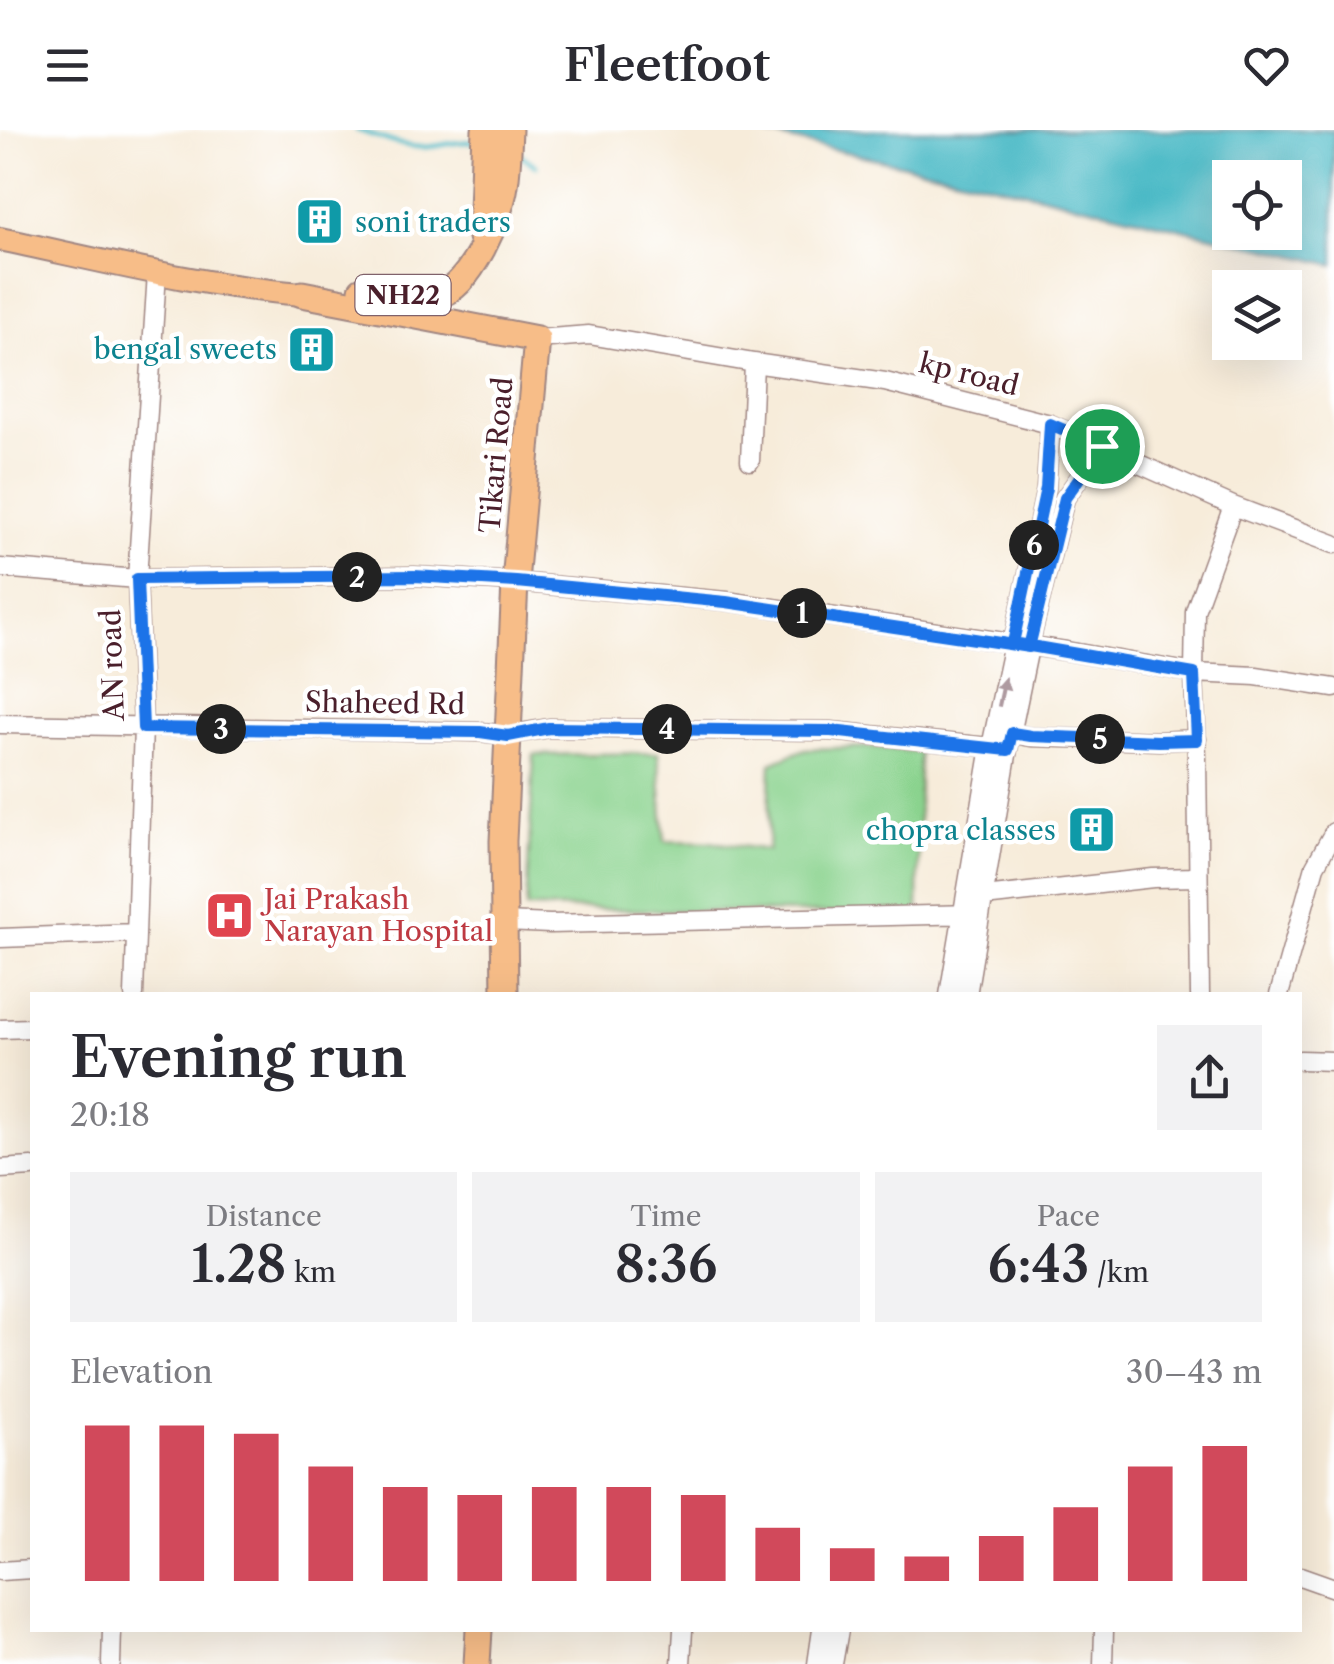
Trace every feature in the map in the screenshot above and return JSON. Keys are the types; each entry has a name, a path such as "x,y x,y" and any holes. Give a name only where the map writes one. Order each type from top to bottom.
{"highway":[{"path":"486,130 494,186"},
{"path":"494,186 509,130"},
{"name":"NH22","path":"302,294 332,289 445,294 462,281 482,248 496,217 494,186"},
{"path":"302,294 537,339"},
{"name":"Tikari Road","path":"505,992 508,736 516,582 537,339"},
{"path":"477,1664 479,1632"}],"main road":[{"path":"0,240 157,273 302,294"}],"street":[{"name":"AN road","path":"134,992 143,728 137,579 157,273"},
{"name":"kp road","path":"537,339 589,335 885,382 1050,424 1046,488 974,906 967,992"},
{"path":"750,460 754,363"},
{"path":"1050,424 1233,506 1334,544"},
{"name":"kp road","path":"1021,645 1065,498 1102,446"},
{"path":"1200,992 1195,610 1233,506"},
{"path":"0,568 137,579 414,576 516,582 726,602 1066,650 1194,674 1256,676 1334,688"},
{"name":"Shaheed Rd","path":"0,724 480,732 508,736 549,728 831,731 1001,740 1031,736 1197,740"},
{"path":"1280,992 1315,866 1334,832"},
{"path":"505,922 550,924 974,906 1154,878 1197,877"},
{"name":"kp road","path":"950,992 974,906"},
{"path":"0,938 136,933"},
{"path":"0,1029 30,1028"},
{"path":"1302,1060 1334,1061"},
{"path":"0,1169 30,1168"},
{"path":"0,1571 30,1569"},
{"path":"1302,1577 1334,1588"},
{"path":"111,1664 112,1632"},
{"path":"682,1664 683,1632"},
{"path":"818,1664 822,1632"},
{"path":"834,1664 839,1632"},
{"path":"1103,1664 1104,1632"}],"green space":[{"path":"871,747 919,752 918,915 526,908 534,755 658,753 665,841 711,842 768,850 771,763 805,749"}],"water":[{"path":"745,130 1334,130 1334,265 1271,250 1302,250 1302,160 1212,160 1212,236"}],"waterway":[{"path":"357,130 411,146 474,142"},
{"path":"514,150 536,166"}],"place":[{"name":"soni traders","path":"320,222"},
{"name":"bengal sweets","path":"312,349"},
{"name":"chopra classes","path":"1091,830"},
{"name":"Jai Prakash Narayan Hospital","path":"229,915"}],"route":[{"path":"1102,446 1050,424 1046,488 1013,643 1029,647 1066,650 1194,674 1197,740 1012,733 1008,750 831,731 549,728 508,736 480,732 143,728 137,579 414,576 516,582 726,602 1029,647 1065,498 1102,446"}]}
